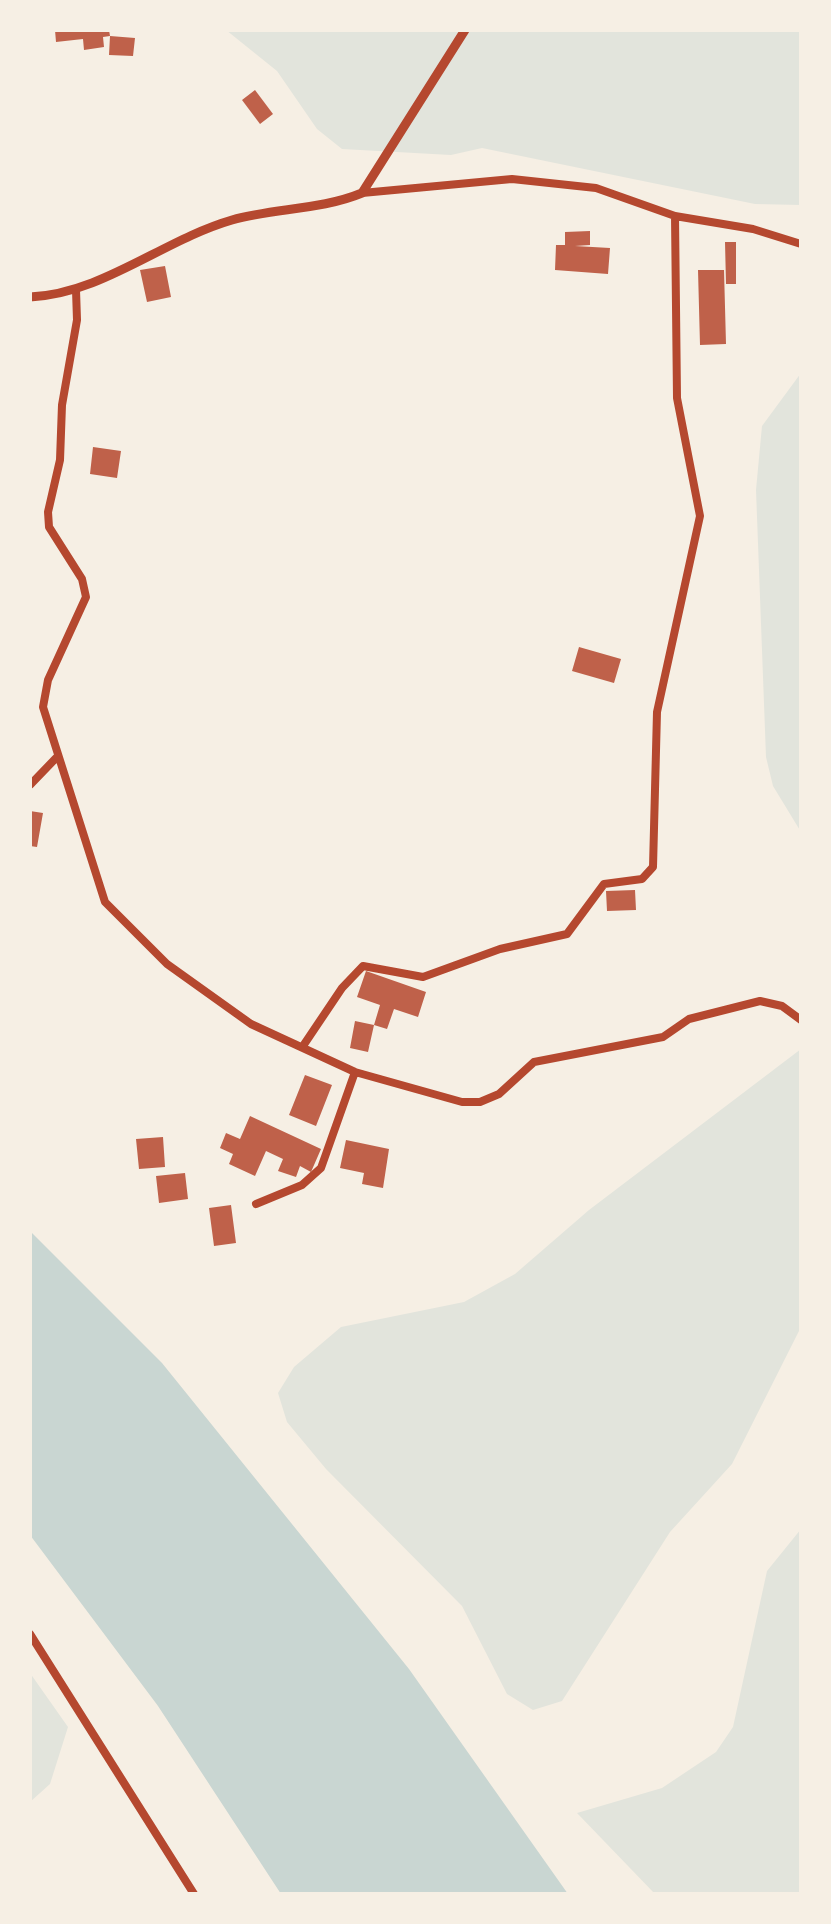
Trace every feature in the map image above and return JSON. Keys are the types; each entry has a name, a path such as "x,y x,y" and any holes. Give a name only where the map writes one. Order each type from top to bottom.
{"street":[{"path":"362,193 465,30"},
{"path":"30,296 76,290 182,238 234,219 362,193 512,180 596,188 675,216 753,229 801,244"},
{"path":"303,1046 342,988 363,966 423,977 500,948 566,934 604,884 642,879 653,867 657,712 700,516 676,398 675,216"},
{"path":"76,290 77,320 62,405 60,460 48,512 49,527 82,579 86,597 48,680 43,707 56,758 111,912 166,964 251,1024 355,1072 462,1102 480,1102 499,1094 534,1062 662,1037 689,1019 760,1001 782,1006 801,1020"},
{"path":"30,785 56,758"},
{"path":"256,1204 302,1185 321,1168 355,1072"},
{"path":"30,1634 194,1894"}],"shaded area":[{"path":"226,30 801,30 801,205 755,204 482,148 451,155 342,149 317,129 277,71"},
{"path":"801,373 801,832 773,786 766,757 756,490 762,426"},
{"path":"801,1049 801,1327 732,1464 670,1532 562,1701 533,1710 507,1694 462,1606 326,1469 287,1422 278,1393 294,1367 341,1327 464,1302 515,1274 589,1210"},
{"path":"30,1231 162,1363 409,1669 568,1894 281,1894 158,1706 30,1535"},
{"path":"801,1529 801,1894 655,1894 577,1813 662,1788 716,1752 733,1727 767,1571"},
{"path":"30,1673 68,1727 50,1784 30,1802"}],"building":[{"path":"55,30 109,30 110,36 103,37 104,47 84,50 83,39 56,42"},
{"path":"110,36 135,38 133,56 109,55"},
{"path":"255,90 273,114 260,124 242,100"},
{"path":"590,231 590,245 575,246 610,248 608,274 555,270 556,245 565,245 565,232"},
{"path":"725,242 736,242 736,284 726,284"},
{"path":"165,266 171,297 147,302 140,270"},
{"path":"698,270 724,270 726,344 700,345"},
{"path":"93,447 121,451 117,478 90,474"},
{"path":"579,647 621,659 614,683 572,671"},
{"path":"30,811 43,813 37,847 30,846"},
{"path":"635,890 636,910 607,911 606,891"},
{"path":"366,971 426,992 418,1017 394,1009 387,1029 374,1025 380,1005 357,997"},
{"path":"355,1021 374,1025 368,1052 350,1048"},
{"path":"305,1075 332,1085 316,1126 289,1115"},
{"path":"250,1116 321,1149 311,1172 300,1166 296,1177 278,1171 283,1159 266,1151 255,1176 229,1164 233,1154 220,1148 226,1133 240,1139"},
{"path":"163,1137 165,1167 139,1169 136,1139"},
{"path":"346,1140 389,1149 383,1188 362,1184 364,1173 340,1168"},
{"path":"185,1173 188,1199 159,1203 156,1176"},
{"path":"231,1205 236,1243 214,1246 209,1208"}]}
